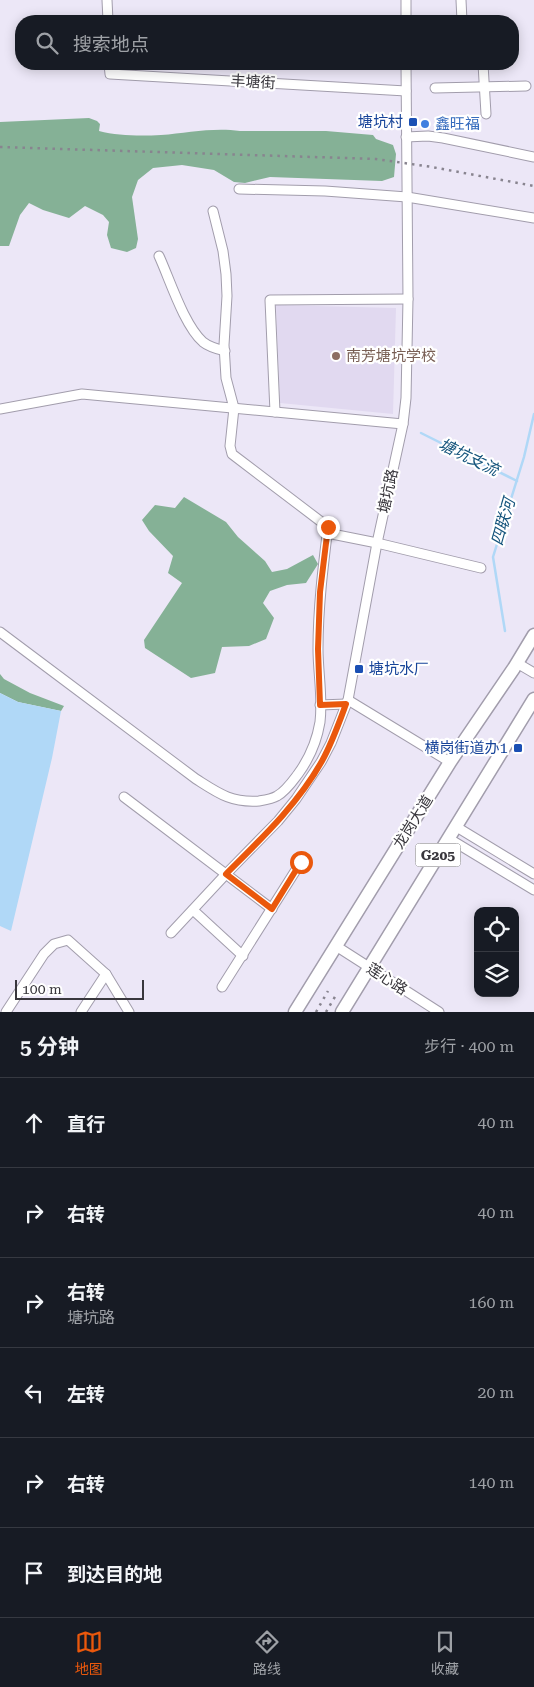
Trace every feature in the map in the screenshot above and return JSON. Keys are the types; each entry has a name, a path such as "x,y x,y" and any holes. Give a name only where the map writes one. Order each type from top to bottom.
{"highway":[{"name":"龙岗大道","path":"295,1012 450,762 534,635"},
{"name":"G205","path":"342,1012 534,699"}],"street":[{"path":"107,0 108,15"},
{"path":"406,0 406,15"},
{"path":"461,0 462,15"},
{"name":"丰塘街","path":"110,70 110,74 406,91"},
{"name":"塘坑路","path":"171,933 278,821 296,799 321,762 331,743 347,702 377,543 403,424 406,398 408,299 406,70"},
{"path":"483,70 486,114"},
{"path":"435,88 526,86"},
{"path":"406,137 428,136 443,138 534,157"},
{"path":"239,189 325,191 407,197 534,218"},
{"path":"0,632 196,779 223,796 236,800 265,800 276,797 285,790 309,758 320,722 318,649 320,592 328,527 232,454 230,446 234,408 226,378 225,351 226,274 214,211"},
{"path":"159,256 185,316 194,330 202,341 209,346 225,351"},
{"path":"275,412 270,300 408,299"},
{"path":"0,409 82,394 403,424"},
{"path":"327,533 481,568"},
{"path":"517,663 534,673"},
{"path":"320,705 347,702 450,762"},
{"path":"124,797 272,909"},
{"path":"455,826 534,874"},
{"path":"448,838 534,890"},
{"path":"222,987 301,862"},
{"path":"192,910 243,956"},
{"path":"6,1012 44,954 54,944 68,940 106,974 129,1012"},
{"name":"莲心路","path":"336,946 439,1012"},
{"path":"81,1012 106,974"}],"shaded area":[{"name":"南芳塘坑学校","path":"276,305 396,308 393,414 280,403"}],"green space":[{"path":"89,118 100,124 99,131 146,136 220,130 326,131 373,135 376,139 393,145 396,154 394,177 382,181 270,177 245,183 234,182 214,170 182,165 153,168 138,180 132,197 138,239 136,248 127,252 111,248 107,235 109,222 103,215 85,206 69,218 43,210 29,203 20,215 9,246 0,246 0,122"},
{"path":"184,497 226,522 238,537 265,561 272,572 287,569 313,555 318,564 306,583 287,585 270,591 263,603 274,618 266,639 249,646 222,647 215,673 191,678 145,648 144,640 182,583 168,573 173,556 149,531 142,520 155,505 175,508"},
{"path":"0,674 4,679 30,693 64,706 61,711 18,702 0,693"}],"water":[{"path":"0,693 18,702 61,711 52,758 11,931 0,926"}],"waterway":[{"name":"四联河","path":"505,631 493,557 524,457 534,414"},
{"name":"塘坑支流","path":"421,433 517,481"}],"railway":[{"path":"0,147 376,159 432,167 534,186"},
{"path":"316,1012 328,991"},
{"path":"326,1012 336,995"}],"place":[{"name":"塘坑村","path":"413,122"},
{"name":"鑫旺福","path":"425,124"},
{"name":"南芳塘坑学校","path":"336,356"},
{"name":"塘坑水厂","path":"359,669"},
{"name":"横岗街道办1","path":"518,748"}],"route":[{"path":"301,862 272,909 226,874 278,821 296,799 321,762 331,743 346,704 320,705 318,649 320,592 328,527"}]}
